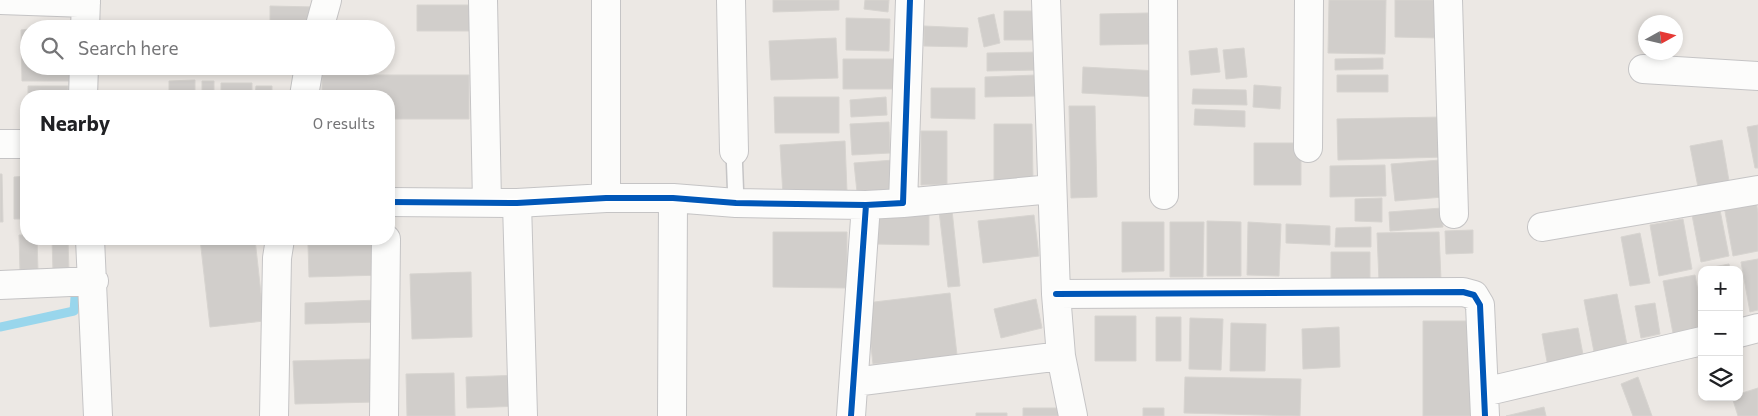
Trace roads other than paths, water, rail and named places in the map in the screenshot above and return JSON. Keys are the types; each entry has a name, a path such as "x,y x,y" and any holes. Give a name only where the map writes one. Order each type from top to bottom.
{"street":[{"path":"0,0 85,10"},
{"path":"321,20 327,0"},
{"path":"483,0 487,203"},
{"path":"606,0 606,198"},
{"path":"731,0 734,151"},
{"path":"903,202 910,0"},
{"path":"1046,0 1056,294 1060,356 1073,416"},
{"path":"1163,0 1164,195"},
{"path":"1308,148 1309,0"},
{"path":"1448,0 1454,214"},
{"path":"1643,69 1758,76"},
{"path":"83,90 84,75"},
{"path":"305,90 308,75"},
{"path":"0,144 20,144"},
{"path":"395,202 517,203 606,198 673,198 736,203 866,205 1052,189"},
{"path":"1542,227 1758,190"},
{"path":"672,416 673,198"},
{"path":"517,203 523,416"},
{"path":"851,416 866,205"},
{"path":"274,416 277,258 279,245"},
{"path":"384,416 386,245"},
{"path":"0,285 62,282 92,265 98,416"},
{"path":"1056,294 1463,292 1474,295 1480,305 1484,404 1698,343"},
{"path":"1743,332 1758,328"},
{"path":"854,382 1060,356"}],"lane":[{"path":"734,151 736,203"}],"waterway":[{"path":"0,327 74,311 76,284"}]}
